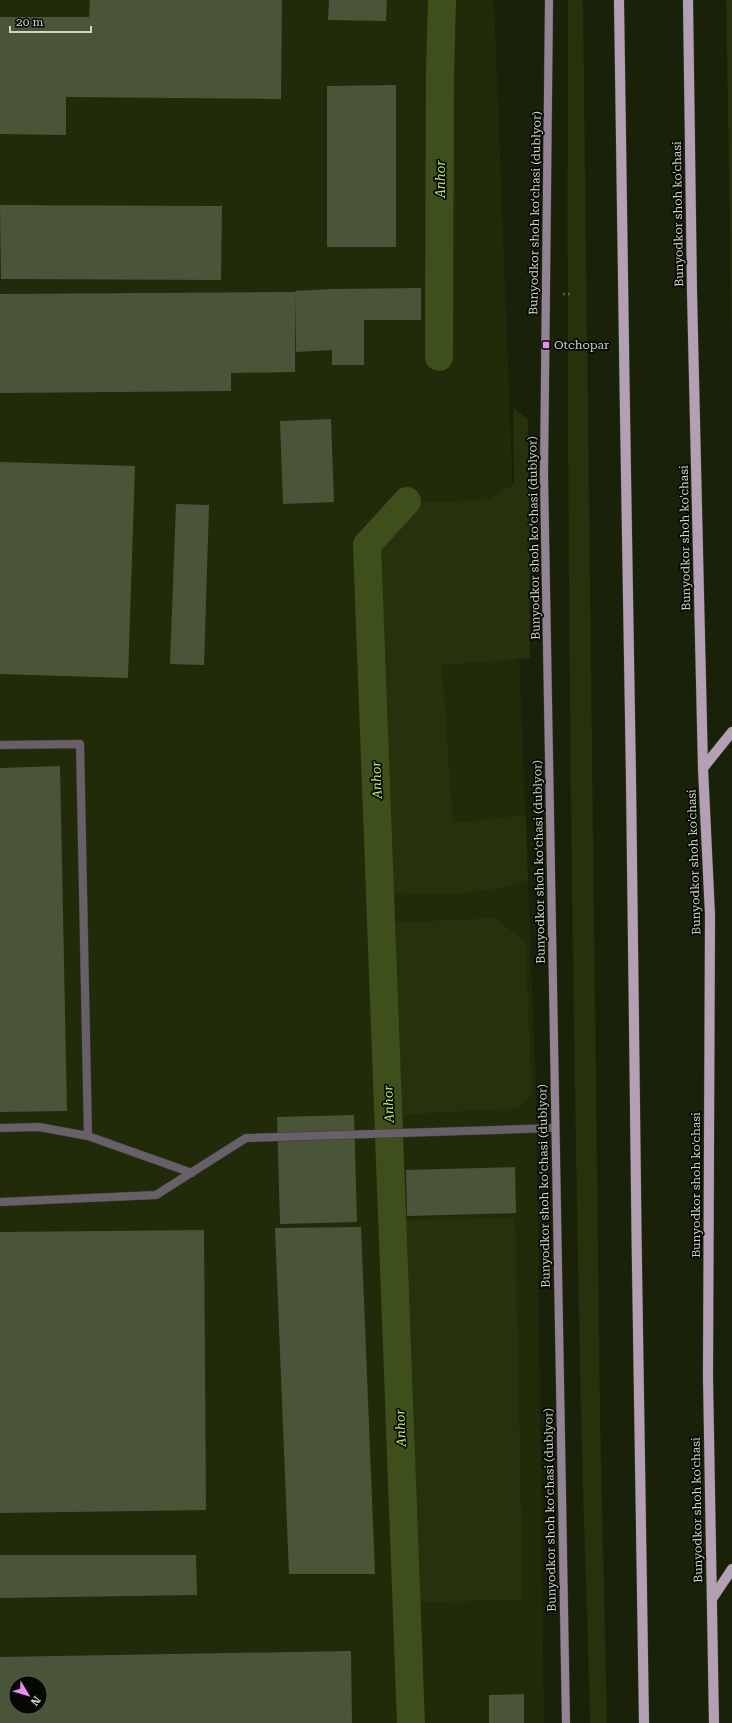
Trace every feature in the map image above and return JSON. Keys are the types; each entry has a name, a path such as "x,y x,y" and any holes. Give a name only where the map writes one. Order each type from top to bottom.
{"main road":[{"path":"619,0 622,302 631,779 638,1392 644,1723"},
{"name":"Bunyodkor shoh ko'chasi","path":"688,0 692,292 703,768 710,915 708,1377 714,1723"},
{"path":"703,768 732,732"},
{"path":"712,1599 732,1569"}],"street":[{"name":"Bunyodkor shoh koʻchasi (dublyor)","path":"549,0 544,475 566,1723"}],"lane":[{"path":"0,745 80,744 88,1136"},
{"path":"0,1128 39,1127 88,1136 192,1173"},
{"path":"0,1202 156,1195 246,1138 555,1128"}],"path":[{"path":"560,294 572,294"}],"shaded area":[{"path":"0,0 494,0 536,1094 544,1723 0,1723"},
{"path":"568,0 583,0 600,1415 607,1723 590,1723 577,1235 570,706"},
{"path":"726,0 732,0 732,340"},
{"path":"513,407 528,420 530,658 442,665 453,823 526,815 528,880 500,888 458,894 388,893 380,550 417,503 490,499 514,484"},
{"path":"496,918 525,942 532,1094 520,1108 394,1115 387,923"},
{"path":"515,1218 523,1600 409,1602 401,1220"}],"building":[{"path":"90,0 282,0 281,99 66,97 66,135 0,134 0,17 89,17"},
{"path":"329,0 387,0 386,21 328,20"},
{"path":"396,85 396,247 327,247 327,86"},
{"path":"0,205 222,206 221,280 1,279"},
{"path":"421,288 421,320 364,320 364,365 332,365 332,289"},
{"path":"332,289 332,350 296,352 295,291"},
{"path":"295,292 295,372 231,373 231,391 0,393 0,294"},
{"path":"331,419 334,502 283,504 280,421"},
{"path":"0,462 135,466 128,678 0,674"},
{"path":"176,504 209,505 204,665 170,664"},
{"path":"60,766 67,1111 0,1112 0,768"},
{"path":"354,1115 357,1222 280,1224 277,1117"},
{"path":"515,1167 516,1213 407,1216 406,1170"},
{"path":"361,1227 375,1574 289,1574 275,1228"},
{"path":"204,1230 206,1510 0,1513 0,1232"},
{"path":"0,1555 196,1555 197,1595 0,1598"},
{"path":"351,1651 352,1723 0,1723 0,1657"},
{"path":"524,1694 524,1723 489,1723 489,1695"}],"waterway":[{"name":"Anhor","path":"439,357 440,74 442,0"},
{"name":"Anhor","path":"407,501 367,545 411,1723"}],"place":[{"name":"Otchopar","path":"546,345"}]}
